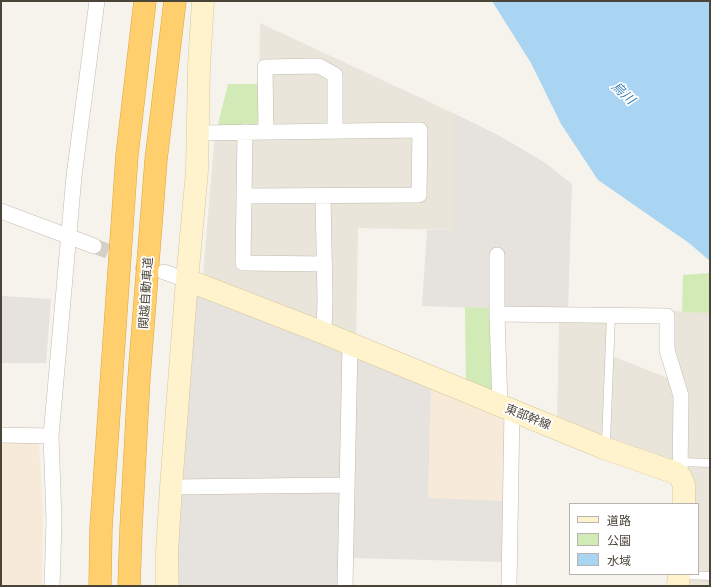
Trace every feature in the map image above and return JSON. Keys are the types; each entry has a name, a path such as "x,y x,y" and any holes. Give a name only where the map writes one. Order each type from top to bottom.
{"highway":[{"path":"100,586 101,528 127,155 145,1"},
{"name":"関越自動車道","path":"129,586 139,386 156,160 175,1"}],"street":[{"path":"52,586 54,521 51,436 74,176 97,1"},
{"path":"167,586 167,551 171,486 186,280 197,171 199,66 203,1"},
{"path":"266,132 265,67 319,66 335,75 335,131"},
{"path":"198,133 420,130 419,195 244,196"},
{"path":"245,132 243,263 325,264"},
{"path":"323,196 326,299 324,333"},
{"path":"1,211 94,246"},
{"path":"497,255 497,314 506,408 509,586"},
{"path":"164,272 186,280"},
{"name":"東部幹線","path":"186,280 324,333 604,448 669,470 680,469"},
{"path":"497,314 667,316 667,350 681,396 680,469 684,485 684,503"},
{"path":"345,586 350,344"},
{"path":"1,435 51,436"},
{"path":"171,486 348,485"}],"lane":[{"path":"604,448 606,442 611,316"},
{"path":"680,469 710,463"},
{"path":"678,578 710,576"}],"shaded area":[{"path":"260,23 453,113 453,230 358,228 356,342 209,282 203,274 215,133 259,121"},
{"path":"453,113 498,135 544,162 572,184 568,311 422,306 427,230 453,230"},
{"path":"191,288 431,385 428,498 505,501 503,562 351,558 340,586 179,586 178,553"},
{"path":"1,296 51,299 46,363 1,363"},
{"path":"672,311 710,313 710,586 685,586 686,575 699,575 699,503 688,503 689,471 683,456 670,345"},
{"path":"559,320 608,321 612,356 673,380 679,397 674,468 557,423"},
{"path":"431,385 508,420 505,501 428,499"},
{"path":"1,442 39,443 43,516 42,586 1,586"}],"green space":[{"path":"228,84 260,84 259,121 250,126 217,128"},
{"path":"710,273 710,313 682,312 683,275"},
{"path":"465,307 492,308 497,399 466,387"}],"water":[{"name":"烏川","path":"492,1 710,1 710,261 689,243 598,180 561,124 531,63"}],"tunnel":[{"path":"94,246 156,269"}]}
